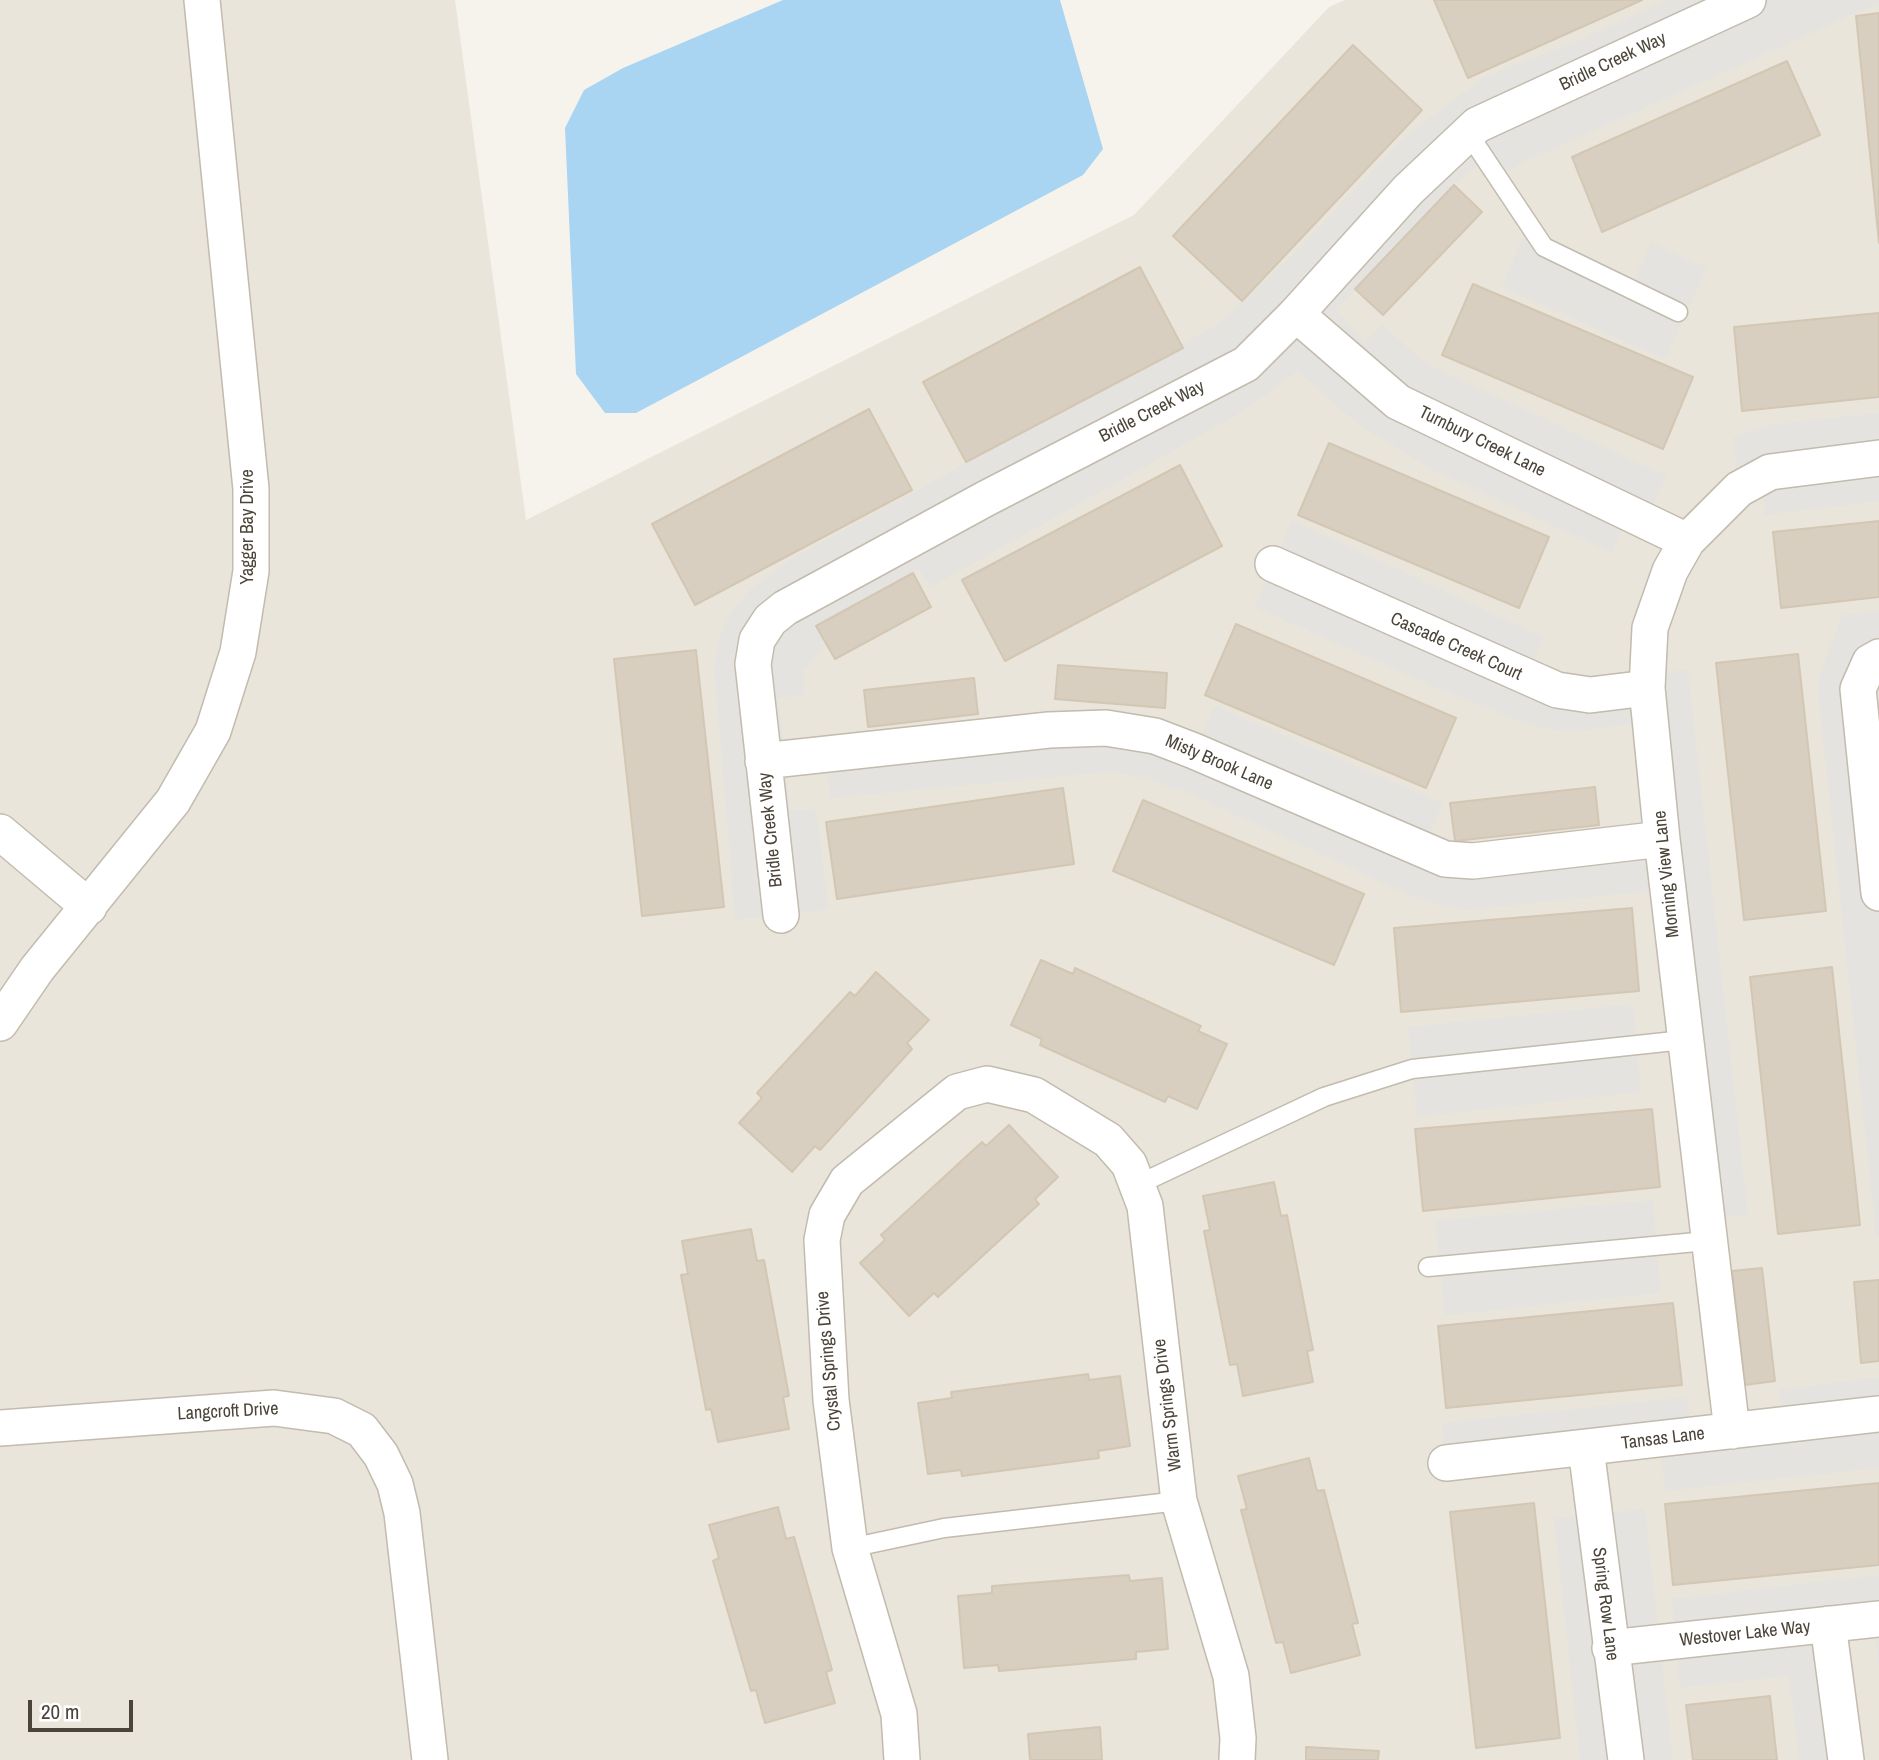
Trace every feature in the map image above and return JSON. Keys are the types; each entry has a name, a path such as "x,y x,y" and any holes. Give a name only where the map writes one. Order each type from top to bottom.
{"street":[{"name":"Yagger Bay Drive","path":"0,1023 37,969 173,801 213,732 238,652 251,570 250,489 202,0"},
{"name":"Bridle Creek Way","path":"781,915 753,664 757,640 770,620 785,608 974,506 1246,364 1296,314 1408,190 1468,132 1536,97 1748,0"},
{"name":"Turnbury Creek Lane","path":"1296,314 1398,402 1687,541"},
{"name":"Morning View Lane","path":"1732,1431 1707,1241 1662,839 1647,688 1647,656 1656,609 1670,571 1687,541 1739,489 1762,475 1879,458"},
{"name":"Cascade Creek Court","path":"1273,564 1557,690 1590,695 1647,688"},
{"path":"1879,657 1870,662 1861,675 1858,689 1879,893"},
{"name":"Misty Brook Lane","path":"763,761 1022,733 1106,728 1155,736 1194,751 1445,859 1473,861 1662,839"},
{"path":"0,832 89,907"},
{"name":"Crystal Springs Drive","path":"902,1760 899,1714 850,1548 839,1468 826,1323 822,1240 827,1215 847,1181 957,1092 987,1084 1034,1095"},
{"name":"Warm Springs Drive","path":"1034,1095 1108,1140 1129,1164 1145,1206 1179,1501 1231,1676 1238,1738 1237,1760"},
{"name":"Langcroft Drive","path":"0,1428 274,1408 334,1416 362,1430 381,1455 391,1474 402,1513 430,1760"},
{"name":"Tansas Lane","path":"1446,1463 1879,1414"},
{"name":"Spring Row Lane","path":"1586,1448 1626,1760"},
{"name":"Westover Lake Way","path":"1610,1648 1879,1619"},
{"path":"1828,1624 1846,1760"}],"lane":[{"path":"1468,132 1544,247 1678,312"},
{"path":"1137,1185 1325,1097 1412,1069 1685,1040"},
{"path":"1428,1267 1707,1241"},
{"path":"850,1548 944,1528 1179,1501"}],"shaded area":[{"path":"0,0 455,0 526,520 1134,215 1329,7 1345,0 1879,0 1879,1760 0,1760"},
{"path":"1667,0 1879,0 1879,3 1522,163 1499,178 1485,158 1454,185 1337,309 1364,342 1383,325 1423,362 1667,476 1645,521 1629,514 1611,553 1433,470 1359,425 1298,371 1235,416 931,587 919,569 816,626 826,644 804,671 804,695 779,698 790,810 816,809 829,910 735,920 714,668 719,639 732,610 753,587 788,561 1217,325 1291,257 1403,138 1486,76 1577,41"},
{"path":"1529,223 1545,247 1631,288 1651,242 1707,268 1665,360 1502,287"},
{"path":"1879,413 1879,501 1765,515 1762,476 1739,489 1733,438 1767,425"},
{"path":"1292,520 1543,637 1526,678 1557,690 1688,669 1748,1215 1705,1218 1668,889 1468,910 1448,907 1409,895 1190,794 1137,776 1109,772 830,798 826,754 1008,734 1194,751 1215,706 1443,803 1422,851 1662,839 1650,722 1569,732 1533,726 1450,694 1255,607"},
{"path":"1879,611 1879,657 1870,662 1879,893 1879,1234 1876,1235 1817,683 1842,615"},
{"path":"1633,1004 1641,1092 1417,1117 1408,1027"},
{"path":"1653,1200 1661,1293 1445,1315 1435,1221"},
{"path":"1879,1377 1879,1468 1665,1491 1659,1439 1446,1463 1442,1423 1687,1397 1691,1435 1782,1425 1779,1390"},
{"path":"1645,1509 1673,1760 1580,1760 1554,1519"},
{"path":"1879,1575 1879,1669 1873,1619 1829,1624 1846,1760 1799,1760 1789,1676 1680,1688 1672,1599"}],"water":[{"path":"783,0 1060,0 1103,149 1083,175 636,413 605,413 576,374 565,128 584,90 623,68"}],"building":[{"path":"1434,0 1642,0 1468,78"},
{"path":"1879,13 1879,243 1856,16"},
{"path":"1353,45 1422,110 1242,301 1173,236"},
{"path":"1787,61 1820,135 1602,232 1572,157"},
{"path":"1454,185 1482,212 1383,315 1355,289"},
{"path":"1140,267 1183,348 966,462 923,382"},
{"path":"1473,284 1693,377 1663,449 1442,355"},
{"path":"1879,313 1879,397 1742,411 1734,327"},
{"path":"869,409 912,490 695,605 652,524"},
{"path":"1329,443 1549,537 1519,608 1298,515"},
{"path":"1180,465 1222,546 1005,661 962,580"},
{"path":"1879,521 1879,597 1781,608 1773,532"},
{"path":"913,573 931,607 835,659 816,626"},
{"path":"1236,624 1456,718 1426,788 1205,695"},
{"path":"696,650 724,907 642,916 614,659"},
{"path":"1798,654 1826,911 1744,920 1716,663"},
{"path":"1058,665 1167,673 1165,708 1055,699"},
{"path":"974,678 978,714 868,727 864,690"},
{"path":"1595,787 1599,825 1455,841 1450,803"},
{"path":"1063,788 1074,864 837,899 826,822"},
{"path":"1143,800 1364,894 1334,965 1113,871"},
{"path":"1632,908 1639,991 1401,1012 1394,928"},
{"path":"1041,960 1073,974 1075,968 1201,1026 1198,1031 1227,1044 1197,1109 1168,1096 1165,1102 1040,1045 1042,1039 1011,1025"},
{"path":"1832,967 1860,1225 1778,1234 1750,977"},
{"path":"876,972 929,1020 907,1043 912,1049 820,1150 815,1146 792,1172 739,1123 762,1098 757,1093 850,992 855,996"},
{"path":"1652,1109 1660,1187 1423,1211 1415,1129"},
{"path":"1009,1125 1058,1177 1035,1199 1039,1204 938,1297 934,1293 909,1316 860,1263 885,1240 881,1235 982,1142 986,1146"},
{"path":"1274,1182 1281,1216 1287,1215 1313,1350 1307,1351 1313,1382 1243,1396 1237,1364 1230,1365 1204,1231 1210,1230 1203,1196"},
{"path":"751,1229 757,1261 764,1260 789,1396 783,1397 789,1429 718,1442 711,1409 706,1410 681,1275 688,1274 682,1241"},
{"path":"1762,1268 1775,1381 1745,1385 1732,1271"},
{"path":"1879,1280 1879,1361 1861,1363 1854,1282"},
{"path":"1673,1303 1682,1385 1446,1408 1438,1326"},
{"path":"1088,1374 1089,1380 1120,1376 1130,1446 1098,1451 1099,1458 962,1476 961,1470 928,1474 918,1403 952,1398 951,1392"},
{"path":"1309,1458 1317,1491 1324,1490 1358,1623 1352,1624 1360,1655 1291,1673 1283,1642 1276,1643 1241,1510 1247,1509 1238,1476"},
{"path":"1879,1483 1879,1565 1673,1585 1665,1504"},
{"path":"1534,1503 1560,1738 1476,1748 1450,1512"},
{"path":"778,1507 786,1539 794,1537 832,1670 826,1672 835,1703 765,1723 756,1690 751,1691 713,1561 719,1558 709,1525"},
{"path":"1129,1575 1130,1581 1162,1578 1168,1649 1136,1652 1136,1659 999,1671 998,1665 964,1668 958,1596 992,1593 992,1586"},
{"path":"1770,1696 1777,1760 1693,1760 1686,1705"},
{"path":"1100,1727 1102,1760 1030,1760 1028,1734"},
{"path":"1306,1747 1379,1751 1378,1760 1306,1760"}]}
